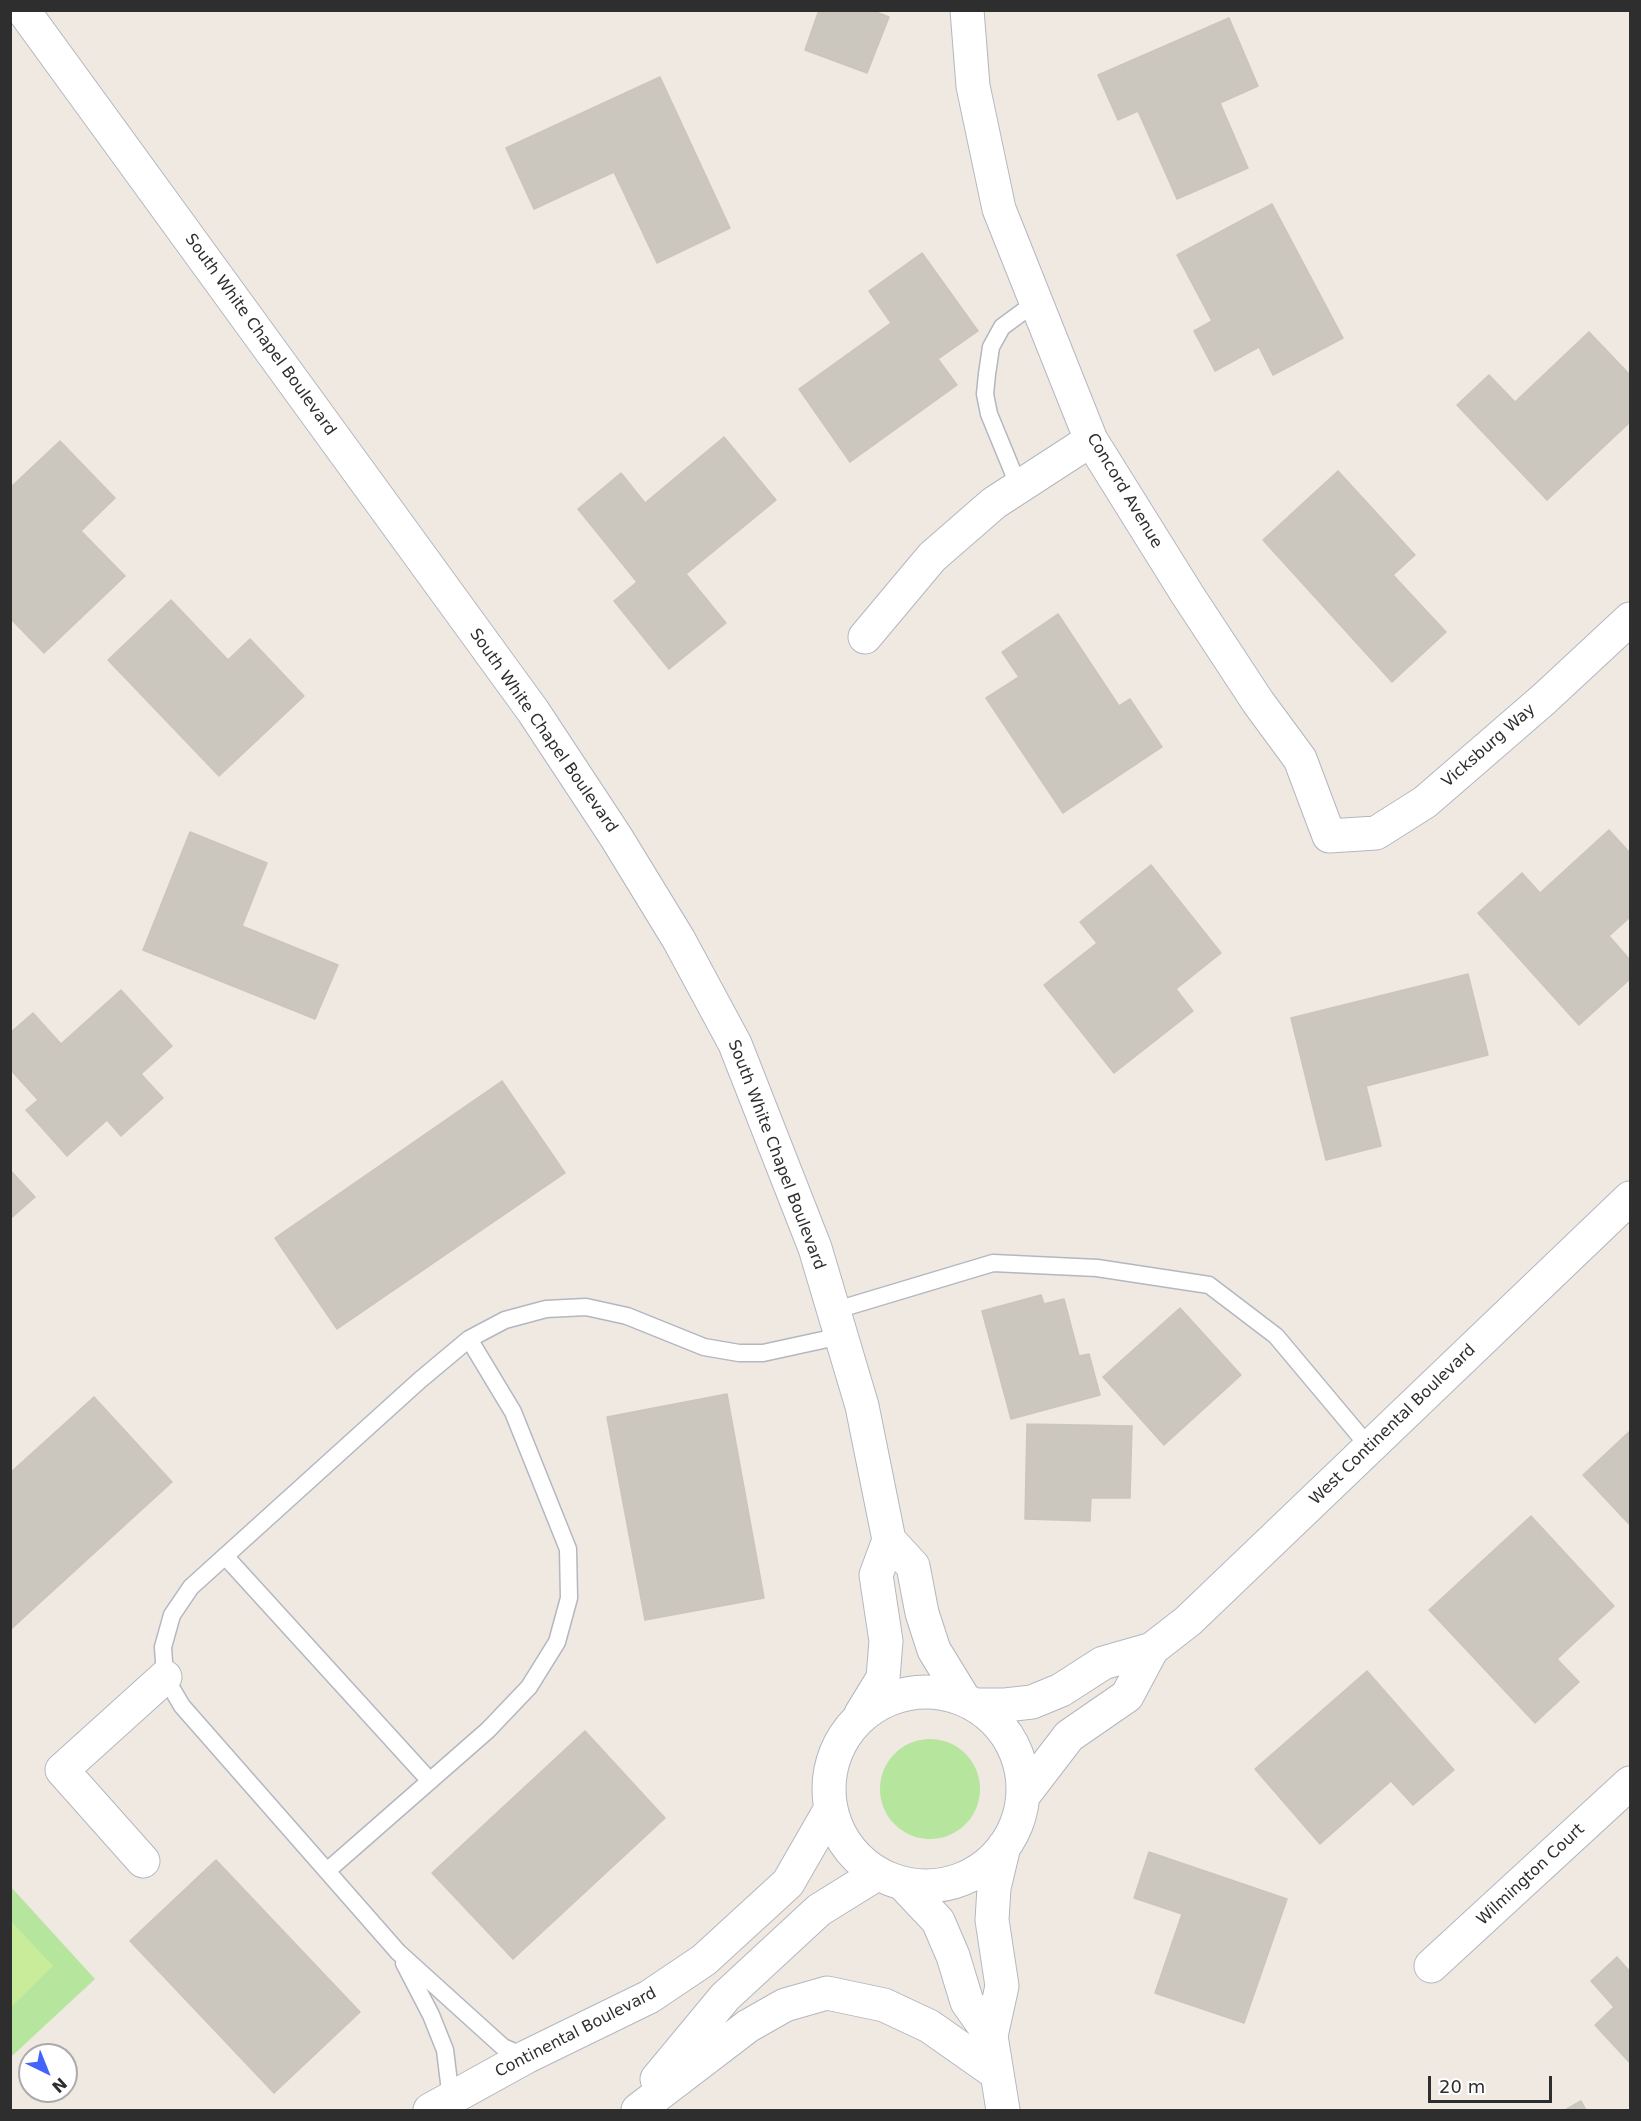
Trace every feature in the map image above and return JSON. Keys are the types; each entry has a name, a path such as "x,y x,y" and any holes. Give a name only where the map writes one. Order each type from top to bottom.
{"main road":[{"name":"South White Chapel Boulevard","path":"23,10 533,711 616,837 679,940 735,1044 815,1248 862,1406 889,1540"},
{"name":"Concord Avenue","path":"966,10 973,86 999,209 1091,440 1193,603 1258,702 1300,759 1329,836"},
{"path":"864,637 932,557 994,503 1091,440"},
{"name":"Vicksburg Way","path":"1329,836 1376,833 1425,802 1545,699 1630,619"},
{"name":"West Continental Boulevard","path":"970,1702 1005,1705 1032,1702 1061,1689 1103,1663 1152,1649 1188,1621 1630,1198"},
{"path":"970,1702 934,1650 922,1613 913,1566 889,1540 876,1575 886,1641 883,1678 860,1717 843,1737 832,1760 828,1785 830,1810 839,1835 855,1857 890,1880 938,1921 953,1956 967,2002 991,2037"},
{"name":"West Continental Boulevard","path":"1023,1796 1069,1736 1127,1696 1152,1649"},
{"path":"143,1861 62,1770 165,1677"},
{"path":"631,2110 724,1997 819,1910 890,1880 932,1886 960,1880 984,1867 1004,1846 1014,1831 1023,1796 1022,1769 1012,1744 998,1722 970,1702 938,1692 910,1692 883,1701 860,1717"},
{"name":"Wilmington Court","path":"1431,1966 1630,1783"},
{"name":"Continental Boulevard","path":"440,2105 526,2057 649,1997 704,1960 788,1883 830,1810"},
{"path":"1003,2110 991,2037 1002,1986 992,1920 994,1888 1004,1846"},
{"path":"638,2110 748,2026 785,2005 827,1993 884,2005 928,2026 996,2073"}],"lane":[{"path":"1019,487 989,414 985,394 991,347 1002,327 1036,302"},
{"path":"526,2057 503,2047 398,1952 182,1706 165,1677 163,1647 172,1615 191,1587 420,1380 469,1339 505,1320 546,1309 586,1306 627,1316 704,1347 739,1353 763,1353 993,1263 1097,1268 1209,1285 1276,1336 1370,1448"},
{"path":"327,1872 488,1730 529,1687 556,1642 568,1598 568,1549 513,1412 469,1339"},
{"path":"225,1556 430,1781"},
{"path":"398,1952 431,2015 445,2050 440,2105"}],"green space":[{"path":"930,1739 949,1743 965,1754 976,1770 980,1789 976,1808 965,1824 949,1835 930,1839 911,1835 895,1824 884,1808 880,1789 884,1770 895,1754 911,1743"},
{"path":"11,1887 95,1979 26,2043 18,2043 18,2050 11,2057"},
{"path":"11,1921 53,1966 11,2007"}],"building":[{"path":"819,10 871,10 889,17 867,73 805,50"},
{"path":"1229,18 1258,86 1220,103 1248,168 1177,199 1138,111 1118,120 1098,75"},
{"path":"660,77 730,228 657,263 614,172 534,209 506,148"},
{"path":"1272,204 1343,338 1273,375 1259,347 1215,371 1194,331 1212,321 1177,255"},
{"path":"922,253 978,331 938,359 957,385 850,462 799,389 891,323 869,291"},
{"path":"1589,332 1630,375 1630,422 1547,500 1457,405 1489,375 1515,402"},
{"path":"724,437 776,500 686,574 726,623 669,669 614,601 637,582 578,509 621,473 645,503"},
{"path":"60,441 115,498 81,531 125,576 44,653 10,618 10,488"},
{"path":"1338,471 1415,555 1393,575 1446,632 1392,682 1263,540"},
{"path":"171,600 228,660 250,639 304,696 219,776 108,660"},
{"path":"1058,614 1119,706 1130,699 1162,747 1063,813 986,698 1019,677 1002,652"},
{"path":"1609,830 1630,853 1630,917 1609,936 1630,960 1630,979 1579,1025 1478,913 1522,873 1540,893"},
{"path":"190,832 267,863 242,926 338,965 315,1019 143,950"},
{"path":"1151,865 1221,953 1176,989 1193,1011 1114,1073 1044,985 1097,943 1080,922"},
{"path":"1468,974 1488,1055 1366,1086 1381,1146 1326,1160 1291,1018"},
{"path":"121,990 172,1046 141,1074 163,1098 121,1136 107,1120 67,1156 26,1110 38,1100 10,1069 10,1033 33,1013 61,1044"},
{"path":"502,1081 565,1173 337,1329 275,1238"},
{"path":"10,1170 35,1197 10,1219"},
{"path":"1041,1295 1044,1304 1064,1299 1079,1356 1089,1354 1100,1395 1011,1419 982,1311"},
{"path":"1180,1308 1241,1375 1164,1445 1103,1377"},
{"path":"727,1394 764,1598 645,1620 607,1417"},
{"path":"94,1397 172,1482 10,1630 10,1473"},
{"path":"1027,1424 1132,1426 1130,1498 1091,1498 1090,1521 1025,1519"},
{"path":"1630,1431 1630,1525 1583,1475"},
{"path":"1531,1516 1614,1606 1557,1659 1579,1682 1535,1723 1429,1610"},
{"path":"1367,1671 1454,1770 1413,1805 1391,1781 1320,1844 1255,1769"},
{"path":"585,1731 665,1818 513,1959 432,1873"},
{"path":"1149,1852 1287,1899 1244,2023 1155,1993 1182,1914 1134,1898"},
{"path":"216,1860 360,2012 274,2093 130,1941"},
{"path":"1617,1957 1630,1972 1630,2063 1595,2025 1614,2007 1591,1981"},
{"path":"1581,2101 1586,2110 1565,2110"}]}
